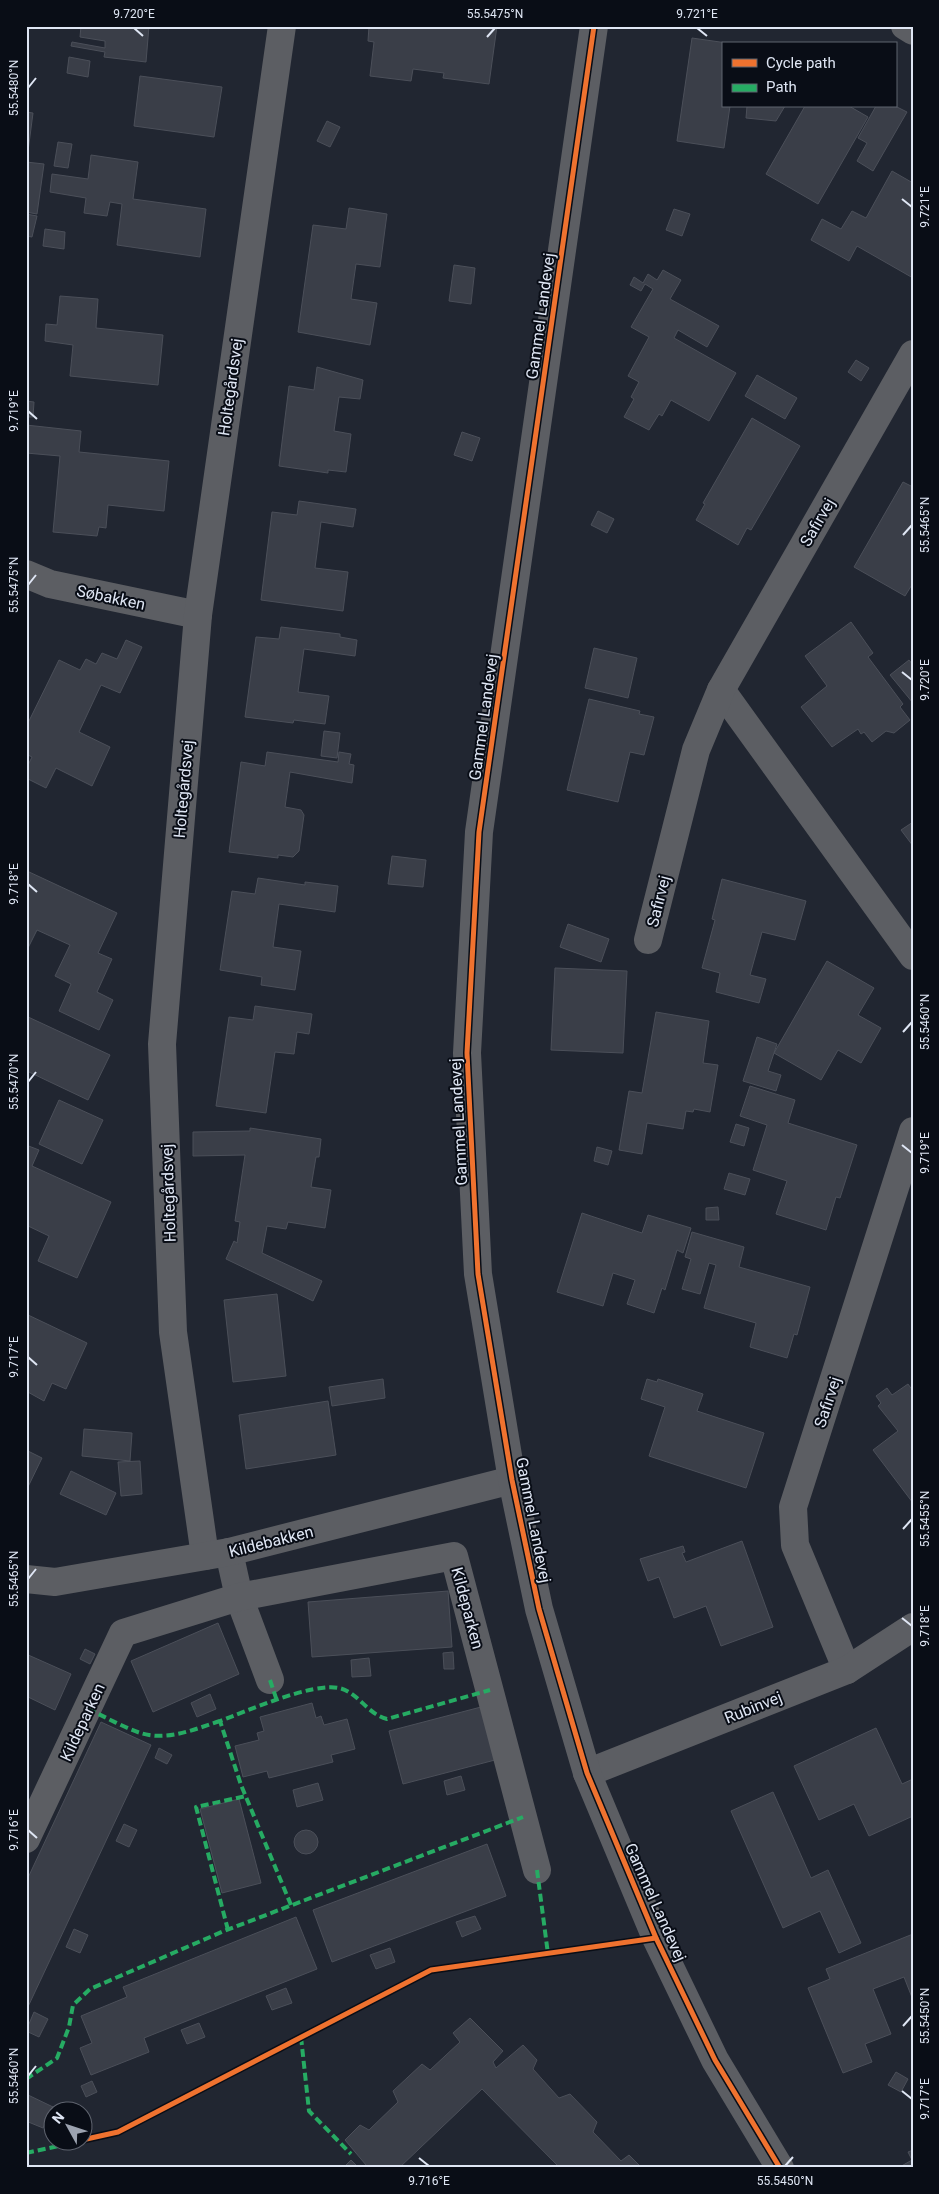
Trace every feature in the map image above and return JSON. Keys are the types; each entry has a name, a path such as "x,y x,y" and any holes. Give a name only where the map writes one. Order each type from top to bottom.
{"street":[{"name":"Holtegårdsvej","path":"217,1554 173,1332 162,1044 198,616 282,26"},
{"name":"Gammel Landevej","path":"594,26 480,832 467,1053 478,1274 512,1480 539,1608 586,1773 656,1938 715,2060 780,2168"},
{"path":"905,26 913,31"},
{"name":"Safirvej","path":"648,940 696,750 721,690 913,354"},
{"name":"Søbakken","path":"26,574 50,584 198,616"},
{"path":"721,690 913,956"},
{"name":"Safirvej","path":"847,1670 795,1545 794,1507 913,1131"},
{"name":"Kildebakken","path":"26,1579 55,1582 217,1554 512,1480"},
{"path":"217,1554 239,1597 270,1680"},
{"name":"Kildeparken","path":"26,1839 123,1633 239,1597 454,1556 537,1870"},
{"name":"Rubinvej","path":"586,1773 847,1670 913,1627"}],"building":[{"path":"81,26 149,26 146,62 104,57 105,52 71,46 72,42 105,48 105,41 80,37"},
{"path":"369,26 497,26 489,84 443,78 444,73 413,69 411,81 370,76 374,42 368,41"},
{"path":"692,38 722,42 722,108 730,108 724,148 677,141"},
{"path":"69,57 90,61 88,77 67,73"},
{"path":"140,76 222,87 214,137 134,126"},
{"path":"896,106 907,112 873,171 857,161 867,143 858,138 875,108"},
{"path":"747,108 784,108 776,121 746,118"},
{"path":"804,108 852,108 868,117 818,204 766,174"},
{"path":"26,112 33,113 27,159 26,159"},
{"path":"327,121 340,127 330,147 317,141"},
{"path":"58,142 72,144 68,168 54,166"},
{"path":"91,155 138,162 133,199 206,209 200,257 117,245 122,204 110,202 107,216 84,213 86,198 50,192 52,174 88,179"},
{"path":"26,162 44,164 37,214 26,212"},
{"path":"892,171 913,183 913,278 857,246 849,261 811,240 822,219 841,229 852,211 866,218"},
{"path":"349,208 387,214 380,267 356,264 351,299 377,303 370,345 298,332 313,225 346,229"},
{"path":"674,209 690,214 682,236 666,230"},
{"path":"26,214 37,216 32,237 26,236"},
{"path":"45,229 65,232 64,249 43,246"},
{"path":"454,265 475,268 471,304 449,301"},
{"path":"663,270 681,280 670,299 719,326 707,347 678,330 674,338 736,373 709,421 671,400 662,416 659,414 649,430 624,417 634,399 631,397 639,382 628,376 649,337 631,327 653,289 645,284 641,291 630,285 634,277 643,283 648,274 657,280"},
{"path":"60,296 98,299 96,328 163,335 158,385 70,376 73,345 45,341 46,324 57,325"},
{"path":"856,360 869,368 861,381 848,372"},
{"path":"317,367 363,380 360,399 339,397 334,431 351,434 346,472 328,470 328,473 279,466 289,386 314,390"},
{"path":"757,375 797,398 785,419 745,396"},
{"path":"26,401 34,402 33,417 26,417"},
{"path":"752,418 800,446 751,530 747,528 738,545 696,520 705,504 703,503"},
{"path":"26,425 81,431 79,452 169,461 164,511 108,505 106,528 99,527 97,536 53,532 60,456 26,453"},
{"path":"462,432 480,438 472,461 454,455"},
{"path":"903,482 913,487 913,583 905,596 854,567"},
{"path":"299,501 356,509 353,527 321,522 315,568 348,572 343,611 261,600 272,512 297,515"},
{"path":"598,511 614,519 607,533 591,525"},
{"path":"851,622 873,653 868,657 903,704 900,707 910,720 894,733 886,731 872,742 864,732 861,734 858,729 832,747 801,707 827,686 805,656"},
{"path":"281,627 340,634 340,637 357,640 355,656 304,649 298,692 329,696 325,724 294,720 293,723 245,717 256,637 279,639"},
{"path":"126,640 142,647 120,693 101,685 79,732 110,747 92,786 56,768 46,788 26,778 26,769 32,757 26,754 26,727 59,660 80,670 86,659 96,664 102,653 117,659"},
{"path":"594,648 637,658 628,698 585,688"},
{"path":"909,660 913,665 913,703 890,675"},
{"path":"589,699 640,711 639,714 654,717 644,755 630,752 618,802 567,790"},
{"path":"324,731 340,733 337,758 321,756"},
{"path":"267,752 338,762 339,752 351,754 349,764 354,765 352,783 290,772 285,807 301,810 304,815 299,851 293,857 278,855 278,858 229,852 241,762 265,766"},
{"path":"913,822 913,846 901,830"},
{"path":"392,856 426,860 423,887 388,884"},
{"path":"27,871 117,913 98,953 112,959 97,992 113,1000 99,1030 59,1011 71,984 55,976 70,945 37,930 26,952"},
{"path":"258,878 305,885 305,882 338,886 335,912 279,904 273,947 301,951 295,990 261,985 262,977 220,970 232,891 255,894"},
{"path":"722,879 806,901 795,940 762,932 750,975 766,979 759,1003 716,992 720,973 702,968 715,920 712,919"},
{"path":"568,924 609,939 601,962 560,947"},
{"path":"827,961 874,988 858,1015 881,1028 861,1063 838,1050 821,1080 774,1053"},
{"path":"555,968 627,971 623,1053 551,1050"},
{"path":"255,1006 312,1014 309,1034 297,1032 294,1054 275,1052 266,1113 216,1106 229,1017 253,1020"},
{"path":"656,1012 709,1021 703,1063 718,1065 710,1112 694,1109 693,1112 686,1111 683,1129 647,1123 642,1154 619,1150 629,1091 642,1093"},
{"path":"26,1016 110,1055 88,1100 29,1072 26,1077"},
{"path":"757,1037 777,1044 768,1071 781,1075 776,1091 743,1081"},
{"path":"750,1086 795,1100 788,1123 857,1145 840,1198 836,1197 826,1230 776,1214 787,1181 753,1170 767,1125 740,1116"},
{"path":"59,1100 103,1120 82,1164 39,1144"},
{"path":"736,1124 749,1128 744,1146 730,1142"},
{"path":"250,1128 321,1139 319,1157 316,1157 311,1187 331,1190 325,1228 288,1222 286,1229 267,1226 262,1253 322,1281 313,1301 226,1259 234,1241 237,1243 240,1222 235,1221 245,1155 193,1156 193,1132 250,1131"},
{"path":"26,1145 39,1150 32,1166 111,1202 77,1278 38,1261 49,1236 26,1225"},
{"path":"597,1147 612,1151 608,1165 594,1161"},
{"path":"729,1173 750,1179 745,1195 724,1189"},
{"path":"718,1207 719,1220 706,1220 706,1208"},
{"path":"582,1213 642,1233 648,1215 691,1228 683,1253 677,1250 665,1290 662,1288 654,1313 627,1304 635,1280 613,1273 603,1306 557,1292"},
{"path":"692,1232 744,1247 739,1267 810,1287 797,1335 794,1334 787,1358 750,1347 756,1323 704,1308 716,1265 709,1263 700,1294 682,1289 691,1259 685,1257"},
{"path":"277,1294 286,1376 233,1382 224,1300"},
{"path":"26,1314 87,1343 66,1389 52,1383 44,1401 26,1391"},
{"path":"383,1379 385,1398 332,1406 329,1387"},
{"path":"647,1379 657,1382 658,1379 703,1394 697,1411 764,1433 746,1488 649,1456 665,1407 641,1399"},
{"path":"908,1384 913,1391 913,1503 873,1450 898,1431 878,1406 881,1403 876,1396 887,1388 892,1395"},
{"path":"328,1401 336,1455 246,1469 239,1415"},
{"path":"84,1429 132,1433 130,1461 82,1456"},
{"path":"26,1450 42,1458 26,1491"},
{"path":"140,1461 142,1494 121,1496 118,1462"},
{"path":"71,1471 116,1493 106,1515 60,1494"},
{"path":"742,1541 773,1627 721,1646 706,1606 674,1618 659,1577 648,1581 640,1559 683,1546 685,1552 682,1553 686,1562"},
{"path":"448,1591 452,1647 312,1657 308,1602"},
{"path":"218,1623 239,1674 153,1712 131,1661"},
{"path":"85,1649 95,1654 90,1664 80,1659"},
{"path":"453,1652 454,1669 444,1669 443,1653"},
{"path":"26,1654 71,1674 55,1710 26,1696"},
{"path":"369,1658 371,1676 352,1677 351,1660"},
{"path":"210,1694 216,1709 197,1717 191,1703"},
{"path":"312,1703 316,1718 321,1716 324,1725 347,1719 355,1749 331,1755 333,1762 269,1778 267,1771 243,1777 235,1746 259,1740 257,1733 264,1731 260,1717"},
{"path":"481,1707 495,1760 403,1784 389,1731"},
{"path":"101,1722 151,1745 26,2011 26,1882"},
{"path":"876,1728 902,1784 913,1779 913,1816 869,1836 854,1804 819,1820 794,1766"},
{"path":"159,1748 172,1755 167,1764 155,1758"},
{"path":"461,1776 465,1790 447,1795 444,1781"},
{"path":"318,1783 323,1800 297,1807 293,1790"},
{"path":"773,1792 811,1878 828,1870 861,1943 839,1953 820,1911 783,1928 731,1811"},
{"path":"239,1799 261,1883 222,1893 200,1809"},
{"path":"124,1824 137,1830 129,1847 116,1841"},
{"path":"306,1830 315,1833 318,1842 315,1851 306,1854 297,1851 294,1842 297,1833"},
{"path":"487,1844 506,1896 332,1962 313,1910"},
{"path":"475,1916 481,1929 462,1937 456,1922"},
{"path":"296,1917 317,1969 144,2038 149,2052 91,2075 80,2048 92,2043 81,2016 127,1997 123,1987"},
{"path":"74,1929 88,1935 80,1953 66,1947"},
{"path":"913,1934 913,2000 904,1977 873,1989 891,2034 865,2044 872,2062 843,2073 808,1988 830,1979 826,1969"},
{"path":"390,1948 395,1962 376,1969 370,1955"},
{"path":"286,1988 292,2003 272,2010 266,1996"},
{"path":"34,2012 48,2019 39,2037 26,2031"},
{"path":"470,2018 503,2051 493,2062 496,2068 523,2045 537,2060 533,2069 559,2098 570,2094 597,2122 593,2132 621,2161 629,2155 642,2168 560,2168 482,2089 399,2168 362,2168 366,2165 345,2140 360,2125 369,2130 398,2102 393,2091 422,2064 430,2070 460,2042 453,2033"},
{"path":"199,2023 205,2037 187,2044 181,2030"},
{"path":"896,2072 908,2079 901,2092 888,2085"},
{"path":"92,2081 97,2092 86,2097 81,2086"},
{"path":"26,2094 43,2102 42,2128 26,2121"},
{"path":"913,2150 913,2168 898,2168 912,2160 908,2152"},
{"path":"351,2160 359,2168 343,2168"}],"marked path":[{"path":"270,1680 277,1701"},
{"path":"291,1905 241,1785 220,1721 280,1698 328,1687 346,1690 374,1713 387,1719 490,1690"},
{"path":"88,1709 142,1734 158,1736 185,1732 220,1721"},
{"path":"228,1930 196,1807 246,1796"},
{"path":"26,2079 57,2058 69,2027 73,2005 90,1989 224,1931 523,1817"},
{"path":"537,1870 548,1954"},
{"path":"301,2037 309,2111 351,2154"},
{"path":"26,2153 42,2150"}],"cycle path":[{"path":"594,26 479,832 467,1053 478,1274 512,1480 539,1609 587,1773 656,1938 715,2060 780,2168"},
{"path":"92,2138 118,2132 431,1970 656,1938"}]}
